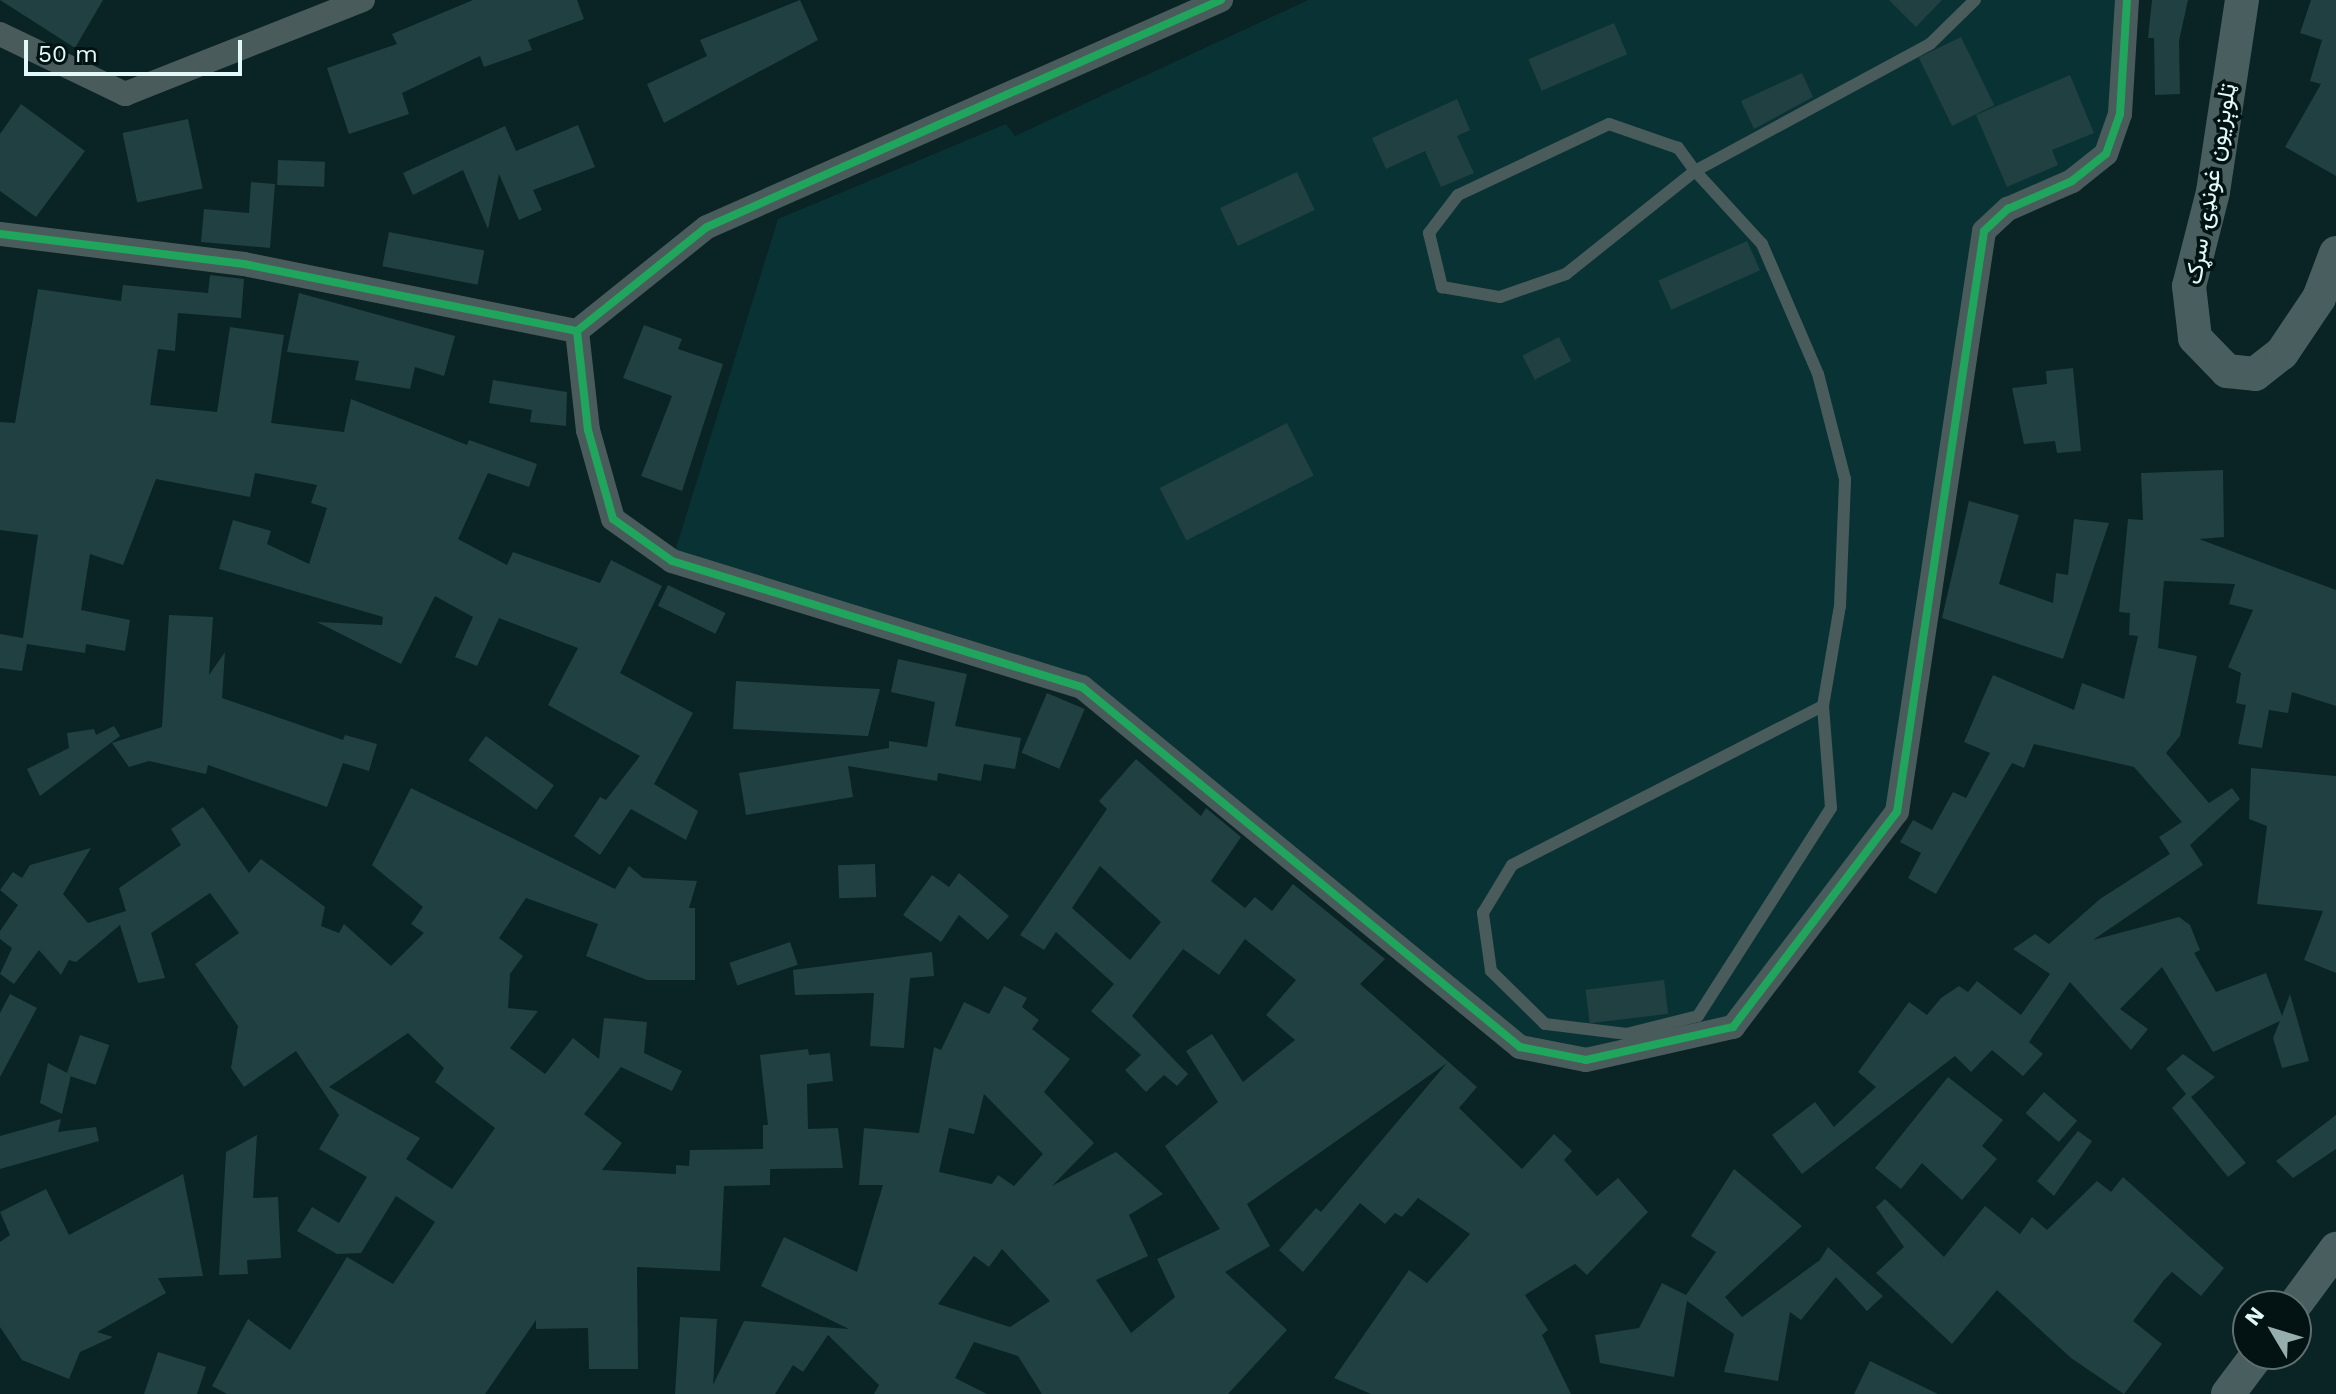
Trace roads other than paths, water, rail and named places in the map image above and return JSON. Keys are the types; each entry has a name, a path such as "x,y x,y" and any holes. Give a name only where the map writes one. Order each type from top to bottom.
{"street":[{"path":"0,34 125,94 363,0"},
{"path":"577,331 707,227 1221,0"},
{"path":"577,331 588,430 613,519 672,561 1082,687 1520,1047 1586,1060 1733,1027 1897,812 1984,231 2008,209 2072,181 2106,154 2120,114 2127,0"},
{"name":"ټلوېزيون غونډۍ سړک","path":"2242,0 2213,192 2189,286 2195,338 2227,371 2255,374 2282,353 2319,298 2336,253"},
{"path":"0,234 244,264 577,331"},
{"path":"2306,1290 2336,1249"},
{"path":"2228,1394 2246,1370"}],"lane":[{"path":"1823,706 1512,865 1483,913 1491,971 1545,1024 1627,1034 1698,1016 1831,808 1823,706 1840,606 1845,479 1818,374 1762,244 1695,171 1678,148 1609,124 1525,159 1458,195 1429,233 1442,287 1500,297 1566,274 1695,171 1930,44 1975,0"}]}
